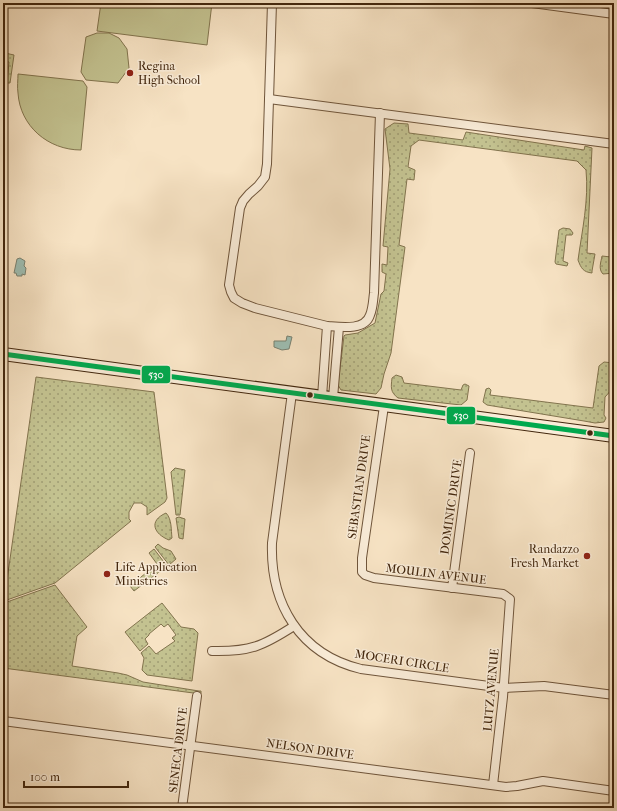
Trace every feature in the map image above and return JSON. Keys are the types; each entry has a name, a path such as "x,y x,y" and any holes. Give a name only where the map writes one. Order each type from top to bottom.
{"main road":[{"path":"3,354 614,436"}],"street":[{"path":"272,3 267,164 265,177 243,201 240,208 229,285 234,298 255,308 327,326 358,326 367,322 370,316 374,293 380,113"},
{"path":"532,3 614,14"},
{"path":"269,99 614,144"},
{"path":"327,326 327,398"},
{"path":"327,398 339,327"},
{"name":"MOCERI CIRCLE","path":"292,393 271,559 278,596 285,613 304,638 325,655 354,668 504,688 544,686 614,695"},
{"name":"SEBASTIAN DRIVE","path":"362,572 362,558 384,406"},
{"name":"DOMINIC DRIVE","path":"452,588 470,452"},
{"name":"MOULIN AVENUE","path":"362,572 370,577 503,594 508,597"},
{"name":"LUTZ AVENUE","path":"492,786 504,688 510,604 508,597"},
{"path":"212,651 239,651 261,645 294,626"},
{"name":"SENECA DRIVE","path":"182,808 197,696"},
{"name":"NELSON DRIVE","path":"3,721 492,786 510,787 543,781 614,791"}],"shaded area":[{"path":"101,3 212,3 207,45 97,31"},
{"path":"97,33 109,33 119,38 127,49 129,68 118,83 86,80 81,72 86,37"},
{"path":"5,53 14,55 10,83 7,83 9,62 3,61 3,55"},
{"path":"18,74 83,81 87,87 81,150 69,149 47,141 30,126 20,105"},
{"path":"394,123 408,124 409,133 463,140 466,132 584,150 585,146 592,148 587,253 595,254 592,273 586,272 578,260 585,215 587,181 586,170 577,161 419,140 411,146 408,167 415,170 414,180 407,179 399,245 405,247 391,353 381,388 376,394 341,390 338,385 344,336 358,333 375,323 381,294 384,291 386,274 382,272 382,264 387,265 388,247 383,246 390,169 385,129"},
{"path":"563,228 570,229 573,233 572,235 566,235 563,261 568,263 567,266 556,264 555,262 559,230"},
{"path":"602,256 611,257 614,262 614,273 603,274 601,272 600,265"},
{"path":"604,362 614,363 614,387 605,397 604,415 606,418 604,422 595,423 487,405 483,402 486,389 489,388 491,390 490,395 593,408 599,366"},
{"path":"396,375 402,377 404,383 461,390 465,384 469,386 467,400 461,405 398,398 392,391 391,387 392,378"},
{"path":"36,377 154,392 167,498 165,502 147,515 147,507 141,503 134,503 129,512 129,519 131,521 55,583 4,601"},
{"path":"175,468 185,470 180,515 176,515 171,472"},
{"path":"166,513 171,525 172,538 169,540 160,534 155,527 155,523 160,516"},
{"path":"179,517 185,519 183,539 179,538 176,518"},
{"path":"158,544 171,551 176,559 169,565 155,547"},
{"path":"154,549 167,566 134,591 130,586 157,564 149,553"},
{"path":"55,585 87,627 77,636 72,666 127,675 143,682 201,691 201,694 3,668 4,603"},
{"path":"162,603 181,627 194,629 198,633 192,681 147,675 142,670 144,658 141,653 149,646 156,654 175,641 172,638 176,635 168,624 164,627 161,624 149,634 145,639 148,644 140,651 125,632"}],"water":[{"path":"20,258 25,261 25,275 22,274 22,276 17,276 16,273 14,273 17,259"},
{"path":"287,336 292,337 289,349 282,350 274,347 274,341 286,341"}],"transit line":[{"name":"530","path":"3,354 614,436"}],"place":[{"name":"Regina High School","path":"130,73"},
{"name":"Randazzo Fresh Market","path":"587,556"},
{"name":"Life Application Ministries","path":"107,574"}]}
